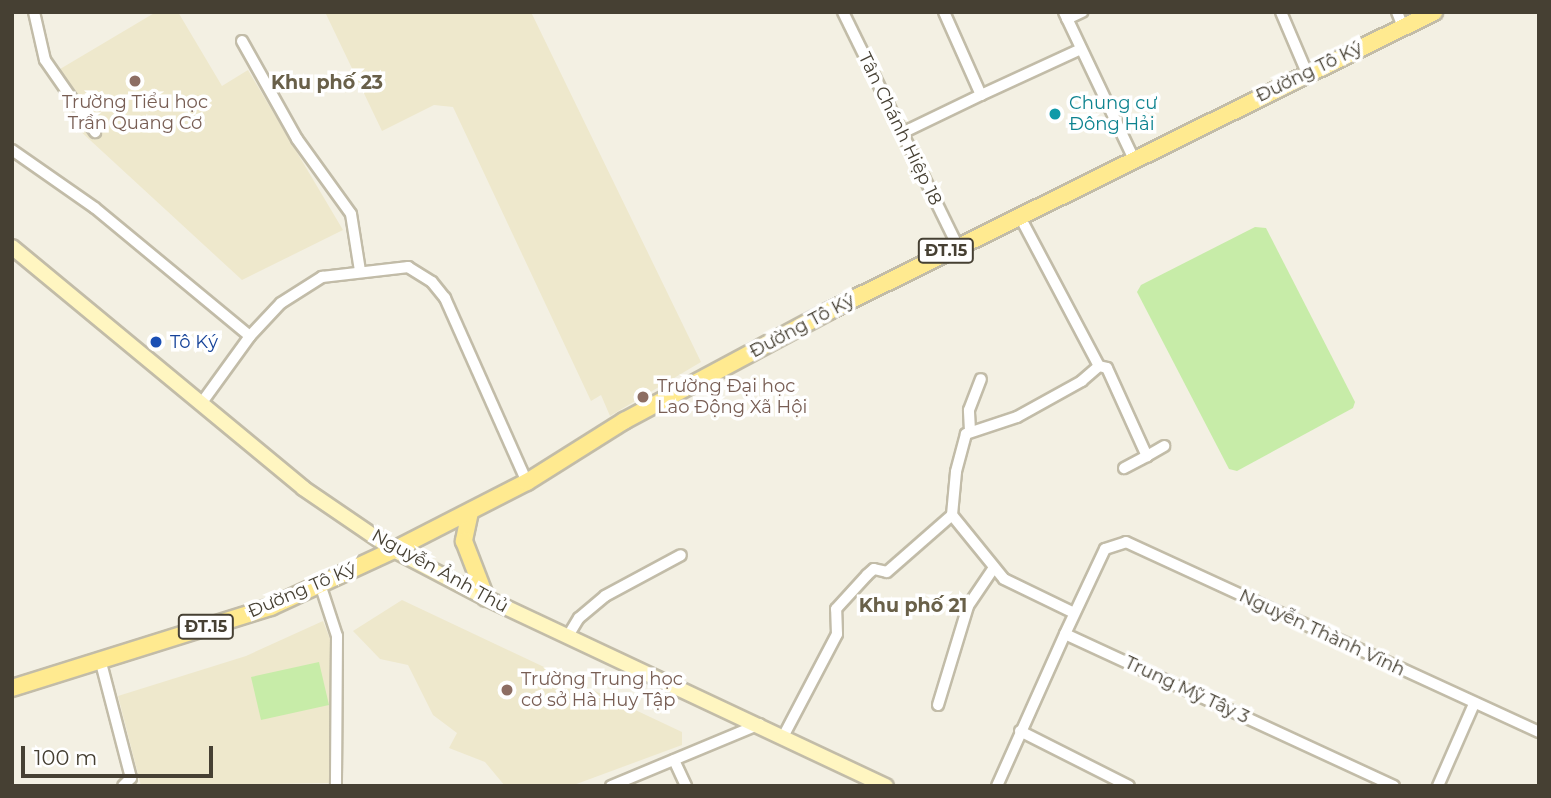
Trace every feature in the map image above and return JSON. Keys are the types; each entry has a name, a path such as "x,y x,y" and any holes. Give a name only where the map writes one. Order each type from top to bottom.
{"main road":[{"name":"Đường Tô Ký","path":"12,688 271,607 394,550 527,482 624,421 957,245 1307,74 1400,20 1434,12"},
{"name":"Nguyễn Ảnh Thủ","path":"12,247 203,401 303,488 394,550 486,598 784,735 867,781 886,786"},
{"path":"470,512 464,541 486,598"}],"street":[{"path":"34,12 45,60 95,132"},
{"path":"944,12 981,95"},
{"path":"1082,12 1066,16 1133,158"},
{"path":"1281,12 1307,74"},
{"name":"Tân Chánh Hiệp 18","path":"847,13 957,245"},
{"path":"243,41 297,139 351,214 360,271"},
{"path":"902,133 1081,49"},
{"path":"12,150 95,208 250,336"},
{"path":"1018,215 1099,366 1108,368 1147,456"},
{"path":"203,401 250,336 281,303 322,277 408,267 432,282 445,298 527,482"},
{"path":"970,430 1017,417 1082,381 1099,366"},
{"path":"981,379 969,410 970,430 956,472 952,515 993,569 1074,613 997,786"},
{"path":"1124,468 1164,446"},
{"path":"784,735 837,634 836,609 874,569 887,572 952,515"},
{"name":"Nguyễn Thành Vĩnh","path":"1074,613 1105,549 1126,542 1539,732"},
{"path":"568,636 579,618 605,596 681,555"},
{"path":"938,705 968,606 993,569"},
{"path":"320,584 337,636 336,786"},
{"name":"Trung Mỹ Tây 3","path":"1065,634 1394,786"},
{"path":"100,659 131,778 123,786"},
{"path":"1438,786 1474,704"},
{"path":"611,786 760,724"},
{"path":"1020,731 1129,786"},
{"path":"674,760 686,786"}],"shaded area":[{"path":"156,12 178,12 222,86 248,70 343,230 242,280 78,129 50,75"},
{"path":"325,12 531,12 701,362 610,416 601,395 591,401 453,107 434,105 382,131"},
{"name":"Trường Trung học cơ sở Hà Huy Tập","path":"402,600 682,732 682,745 571,786 505,786 485,762 449,748 457,733 433,715 408,665 380,659 353,631"},
{"path":"323,621 334,649 330,783 141,786 118,696 246,656"}],"green space":[{"path":"1255,227 1266,228 1355,402 1353,408 1237,471 1229,469 1137,292 1141,285"},
{"path":"319,662 329,705 261,720 251,677"}],"place":[{"name":"Trường Tiểu học Trần Quang Cơ","path":"135,81"},
{"name":"Chung cư Đông Hải","path":"1055,114"},
{"name":"Tô Ký","path":"156,342"},
{"name":"Trường Đại học Lao Động Xã Hội","path":"643,397"},
{"name":"Trường Trung học cơ sở Hà Huy Tập","path":"507,690"}],"district":[{"name":"Khu phố 23","path":"327,83"},
{"name":"Khu phố 21","path":"913,606"}]}
